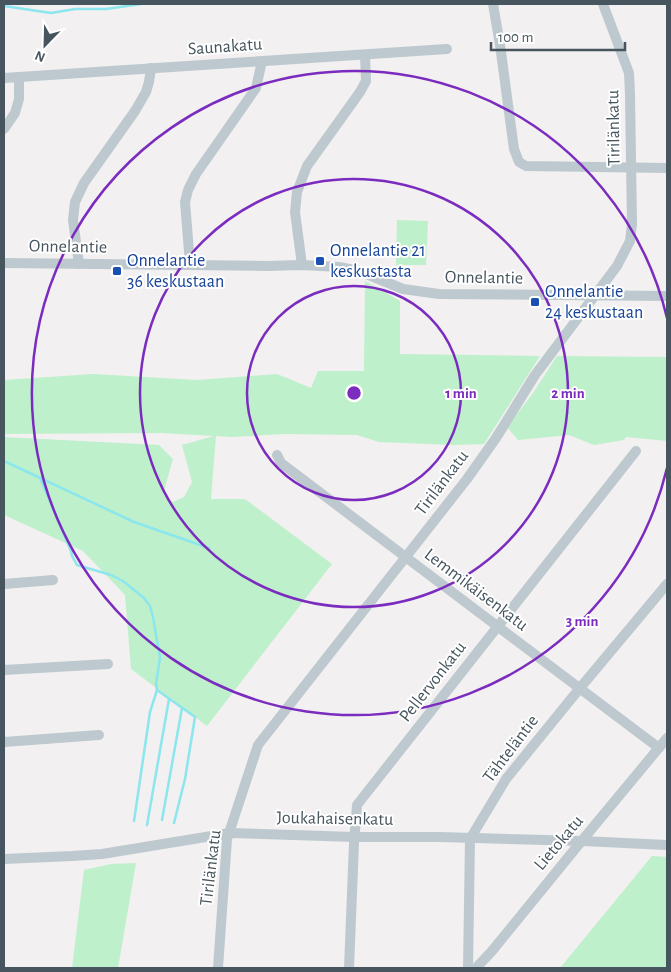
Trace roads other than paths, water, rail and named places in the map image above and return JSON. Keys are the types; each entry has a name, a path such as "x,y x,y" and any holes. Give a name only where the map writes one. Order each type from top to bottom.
{"street":[{"path":"493,4 514,149 519,162 526,166 667,168"},
{"name":"Tirilänkatu","path":"218,968 227,839 258,745 467,479 496,438 535,375 617,266 630,241 632,224 632,167 629,73 603,4"},
{"name":"Saunakatu","path":"4,78 448,49"},
{"path":"302,265 295,212 297,192 307,166 366,81 365,55"},
{"path":"190,264 185,202 188,190 196,174 256,88 262,61"},
{"path":"79,264 73,220 76,202 84,183 135,111 146,92 152,68"},
{"path":"4,129 15,113 20,99 19,77"},
{"name":"Onnelantie","path":"4,263 302,265 339,267 359,272 403,289 439,294 667,296"},
{"name":"Pellervonkatu","path":"349,968 357,805 636,450"},
{"name":"Lemmikäisenkatu","path":"277,455 281,463 659,748"},
{"path":"4,584 53,580"},
{"name":"Tähteläntie","path":"470,838 506,779 667,584"},
{"path":"4,670 108,664"},
{"path":"4,742 99,735"},
{"name":"Lietokatu","path":"476,968 667,738"},
{"name":"Joukahaisenkatu","path":"4,859 102,854 230,833 582,841 667,845"},
{"path":"468,968 470,838"}],"waterway":[{"path":"4,6 51,13 75,9 106,9 141,4"},
{"path":"4,461 134,522 209,548"},
{"path":"40,478 77,565 111,575 123,581 144,598 150,606 160,658 156,684 157,690 150,712 134,821"},
{"path":"157,690 195,717 185,779 174,823"},
{"path":"147,825 169,699"},
{"path":"162,820 182,708"}],"place":[{"name":"Onnelantie 21 keskustasta","path":"320,261"},
{"name":"Onnelantie 36 keskustaan","path":"117,271"},
{"name":"Onnelantie 24 keskustaan","path":"535,302"}]}
